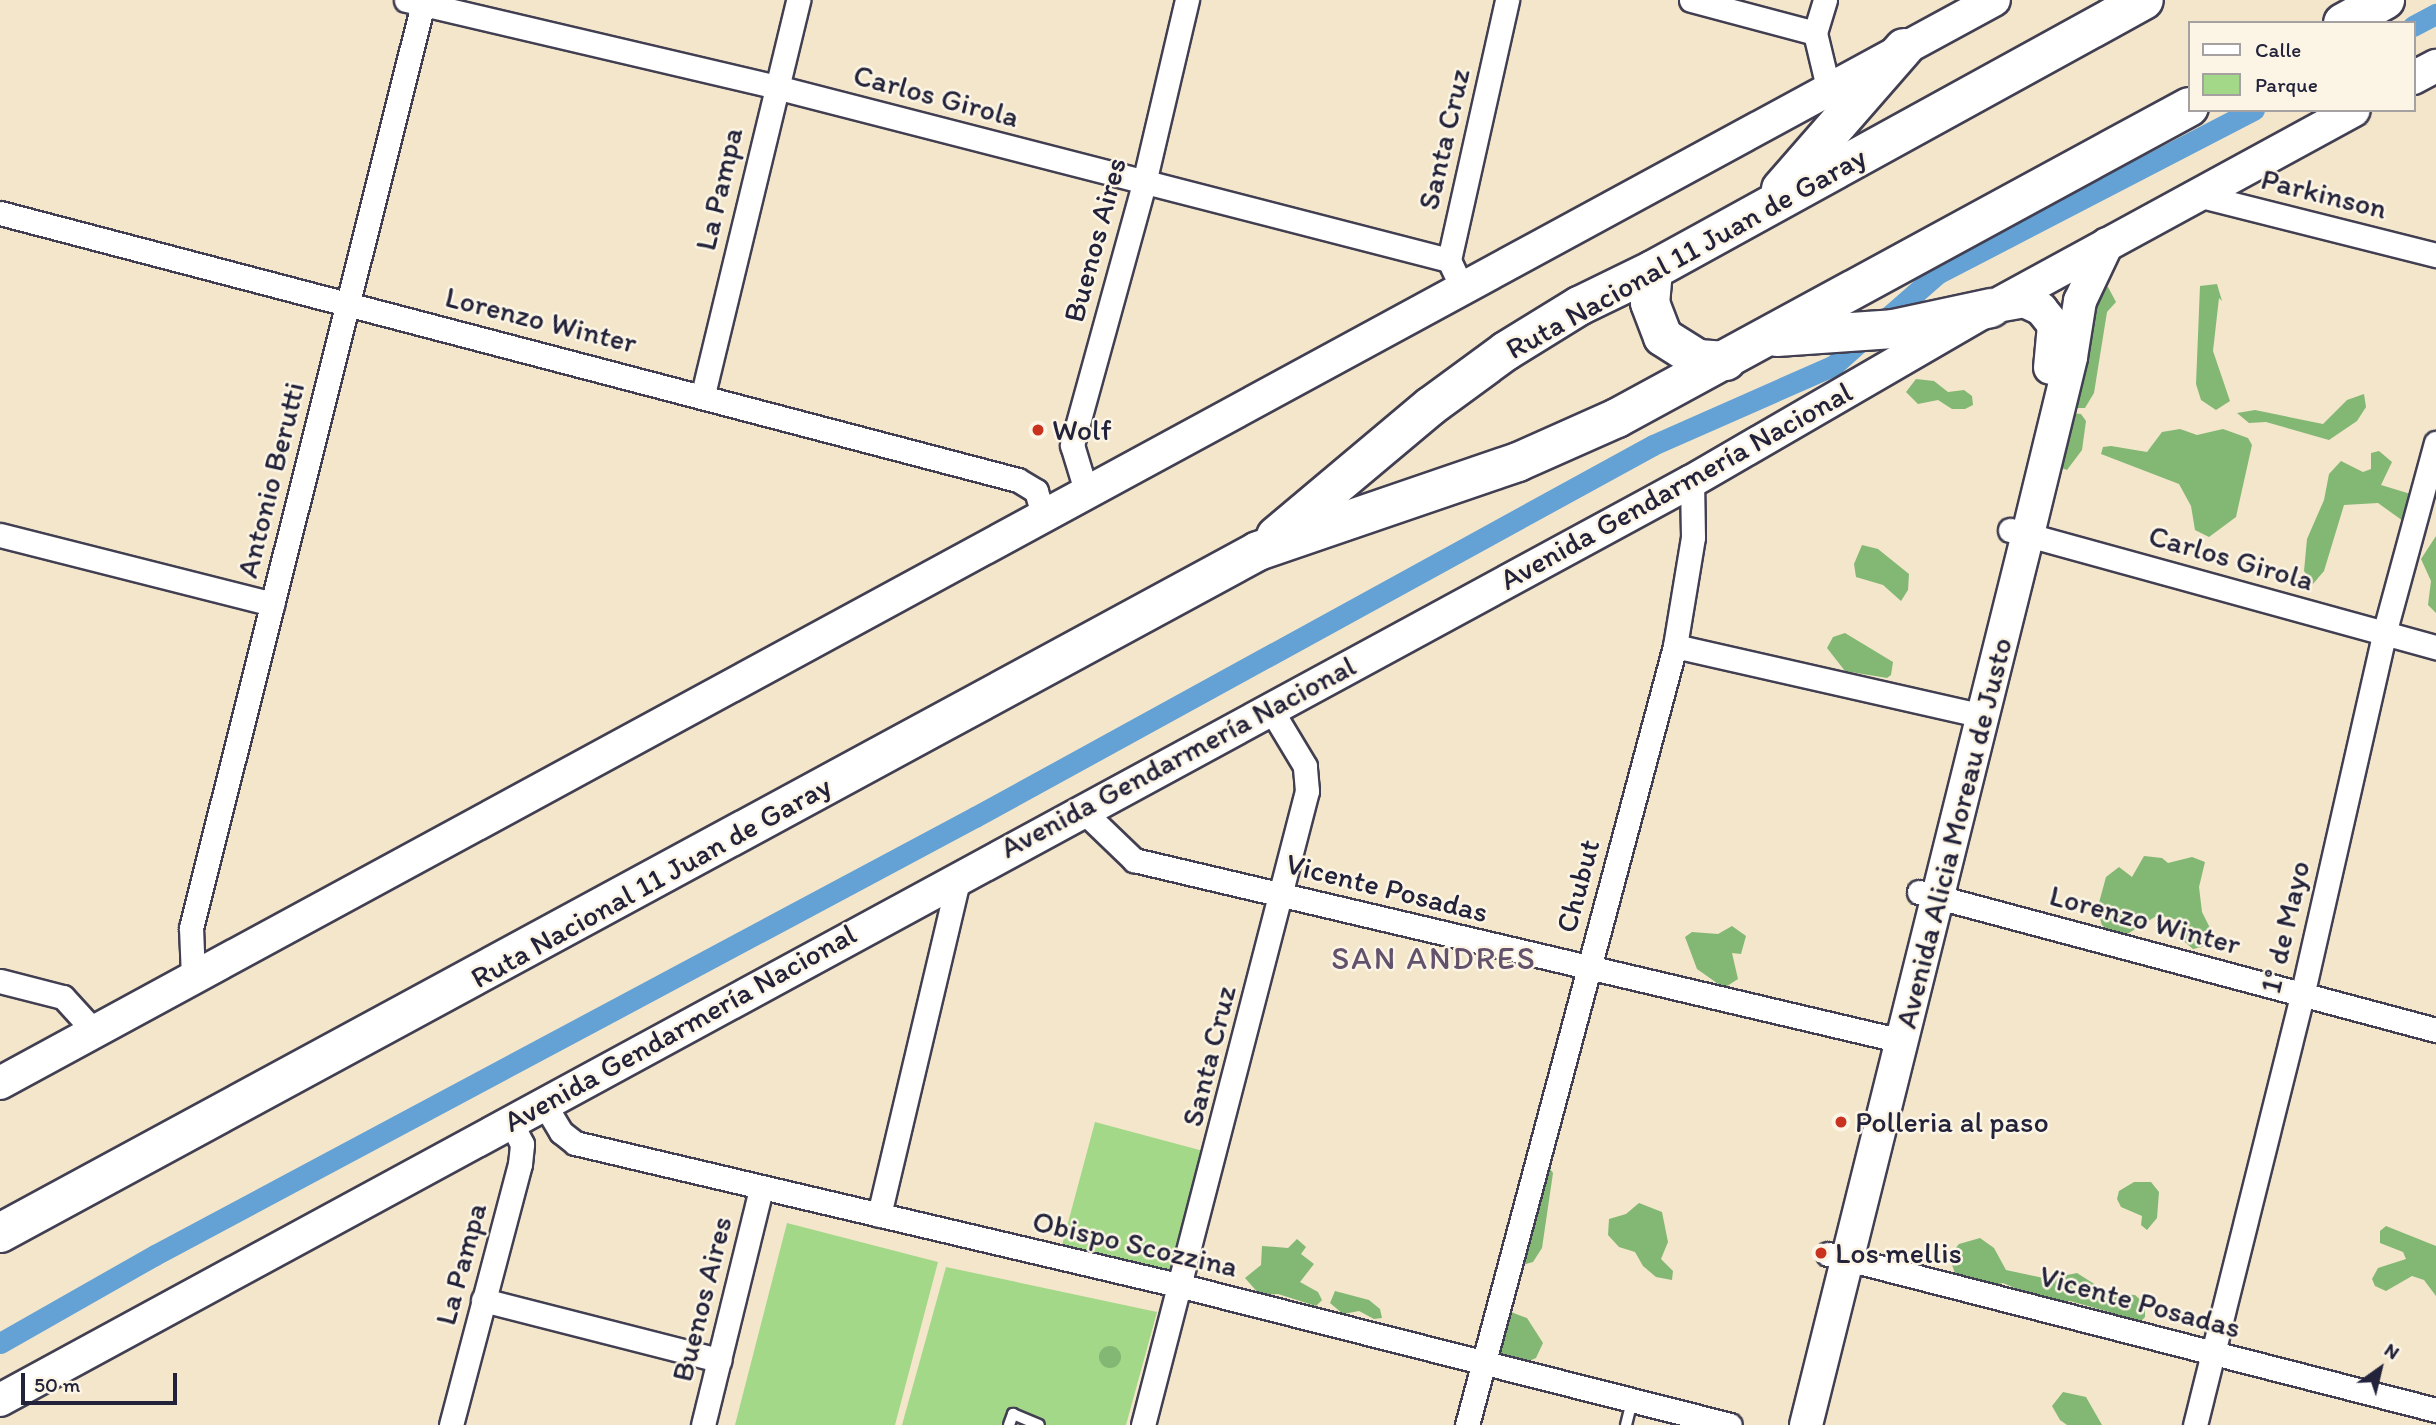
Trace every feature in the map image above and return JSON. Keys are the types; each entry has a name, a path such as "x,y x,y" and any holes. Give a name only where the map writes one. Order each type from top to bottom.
{"highway":[{"name":"Ruta Nacional 11 Juan de Garay","path":"1258,551 1431,406 1506,351 1579,306 1653,270 2144,0"},
{"path":"2347,21 2385,0"},
{"path":"1764,208 1904,48"},
{"name":"Ruta Nacional 11 Juan de Garay","path":"0,1233 44,1213 1258,551 1518,462 1726,361 2188,108"},
{"path":"1653,270 1650,303 1663,337 1698,359 1726,361"},
{"path":"1765,338 1893,329 1991,308"},
{"name":"Ruta Nacional 11 Juan de Garay","path":"0,1245 44,1213"}],"main road":[{"path":"0,1083 1994,0"},
{"path":"2415,77 2436,66"},
{"name":"Avenida Gendarmería Nacional","path":"0,1400 1081,809 1692,481 1991,308 2350,112"},
{"name":"Avenida Alicia Moreau de Justo","path":"1806,1425 1838,1256 2019,532 2071,357 2080,300 2108,244"},
{"name":"Avenida Alicia Moreau de Justo","path":"1991,308 2024,301 2041,309 2053,325 2052,363 2019,532"},
{"name":"Avenida Alicia Moreau de Justo","path":"1785,1425 1838,1256"}],"street":[{"name":"La Pampa","path":"703,394 798,0"},
{"name":"Buenos Aires","path":"1087,494 1072,445 1144,183 1187,0"},
{"name":"Santa Cruz","path":"1449,260 1507,0"},
{"path":"1690,0 1815,33"},
{"path":"1825,0 1815,33 1828,88"},
{"name":"Carlos Girola","path":"418,1 776,87 1449,260"},
{"name":"Antonio Berutti","path":"193,977 191,928 348,303 418,1"},
{"name":"Parkinson","path":"2197,195 2436,255"},
{"name":"Lorenzo Winter","path":"0,212 703,394 1018,480 1036,491 1044,517"},
{"path":"1449,260 1462,289"},
{"name":"1° de Mayo","path":"2195,1425 2302,996 2385,634 2436,443"},
{"name":"Chubut","path":"1467,1425 1675,646 1693,537 1692,481"},
{"name":"Carlos Girola","path":"2019,532 2436,647"},
{"path":"0,535 272,604"},
{"path":"1675,646 1973,715"},
{"name":"Santa Cruz","path":"1143,1425 1182,1286 1283,895 1306,778 1305,766 1270,708"},
{"name":"Vicente Posadas","path":"1081,809 1134,860 1892,1039"},
{"path":"878,1215 959,876"},
{"name":"Lorenzo Winter","path":"1928,894 2436,1030"},
{"path":"0,982 63,997 95,1032"},
{"name":"Obispo Scozzina","path":"543,1102 561,1132 575,1143 1182,1286 1730,1425"},
{"name":"La Pampa","path":"451,1425 520,1164 522,1144 510,1120"},
{"name":"Buenos Aires","path":"703,1425 761,1188"},
{"name":"Vicente Posadas","path":"1838,1256 2436,1410"},
{"path":"483,1300 719,1360"}],"lane":[{"path":"1626,1425 1632,1401"},
{"path":"1009,1425 1013,1413 1040,1425"}],"green space":[{"path":"2217,284 2222,301 2219,298 2213,351 2230,401 2216,410 2201,400 2196,384 2200,286"},
{"path":"2099,287 2108,287 2116,302 2107,312 2094,393 2085,408 2073,408 2086,331 2095,316 2091,296"},
{"path":"1916,379 1934,381 1948,392 1964,390 1972,396 1973,405 1965,409 1952,409 1938,400 1918,404 1906,392"},
{"path":"2364,394 2366,407 2357,421 2329,440 2266,422 2249,423 2237,413 2255,410 2323,424 2347,400"},
{"path":"2072,413 2081,414 2086,421 2082,450 2067,470 2059,467"},
{"path":"2180,429 2197,435 2223,429 2248,438 2252,445 2236,517 2209,537 2195,530 2191,506 2179,484 2101,454 2103,447 2111,446 2147,452 2162,432"},
{"path":"2379,451 2392,462 2381,485 2414,495 2410,526 2378,503 2344,505 2324,571 2313,584 2304,571 2307,539 2324,500 2329,474 2341,461 2363,472 2371,469 2371,453"},
{"path":"2436,536 2436,613 2428,605 2431,581 2421,559"},
{"path":"1862,545 1878,549 1909,574 1908,590 1901,601 1883,585 1856,577 1854,564"},
{"path":"1845,633 1893,662 1891,675 1887,678 1845,671 1827,648 1833,637"},
{"path":"2144,856 2162,858 2168,863 2192,857 2205,862 2199,887 2202,912 2213,934 2202,947 2193,949 2180,938 2182,921 2158,915 2124,936 2115,936 2102,925 2097,910 2106,877 2119,867 2132,877"},
{"path":"1732,926 1746,936 1741,954 1732,953 1738,979 1724,988 1697,969 1685,937 1692,932 1718,934"},
{"path":"1095,1122 1205,1152 1172,1274 1062,1245"},
{"path":"1548,1166 1553,1173 1542,1248 1533,1262 1518,1266 1541,1169"},
{"path":"2134,1182 2151,1182 2159,1192 2157,1218 2147,1230 2141,1225 2142,1216 2121,1207 2117,1199 2119,1191"},
{"path":"1639,1203 1662,1212 1668,1242 1661,1259 1673,1271 1672,1280 1656,1277 1643,1266 1635,1252 1619,1247 1608,1235 1609,1219 1626,1214"},
{"path":"787,1223 938,1262 895,1425 735,1425"},
{"path":"2386,1226 2436,1246 2436,1296 2424,1280 2412,1276 2386,1291 2375,1286 2372,1279 2378,1268 2406,1259 2403,1252 2380,1243 2380,1231"},
{"path":"1980,1238 1994,1248 2006,1270 2048,1279 2077,1273 2110,1294 2135,1295 2145,1304 2145,1317 2139,1323 2124,1321 2109,1312 2070,1301 2050,1303 2003,1283 1988,1287 1957,1279 1949,1256 1959,1244"},
{"path":"1297,1239 1306,1247 1301,1254 1314,1264 1300,1282 1318,1292 1322,1300 1316,1306 1278,1294 1260,1295 1245,1278 1261,1265 1262,1246 1288,1248"},
{"path":"946,1267 1157,1312 1126,1425 902,1425"},
{"path":"1335,1291 1369,1300 1380,1309 1382,1318 1374,1319 1359,1311 1343,1314 1330,1303"},
{"path":"1511,1312 1527,1318 1543,1343 1536,1358 1520,1365 1496,1350 1499,1325"},
{"path":"1110,1346 1118,1349 1121,1357 1118,1365 1110,1368 1102,1365 1099,1357 1102,1349"},
{"path":"2063,1392 2086,1397 2102,1425 2067,1425 2060,1420 2052,1406"}],"waterway":[{"path":"2415,25 2436,14"},
{"path":"1887,318 1937,274 2250,112"},
{"path":"0,1343 155,1255 975,817 1653,445 1834,365 1861,341"}],"place":[{"name":"Wolf","path":"1038,430"},
{"name":"Polleria al paso","path":"1841,1122"},
{"name":"Los mellis","path":"1821,1253"}],"district":[{"name":"SAN ANDRES","path":"1434,958"}]}
